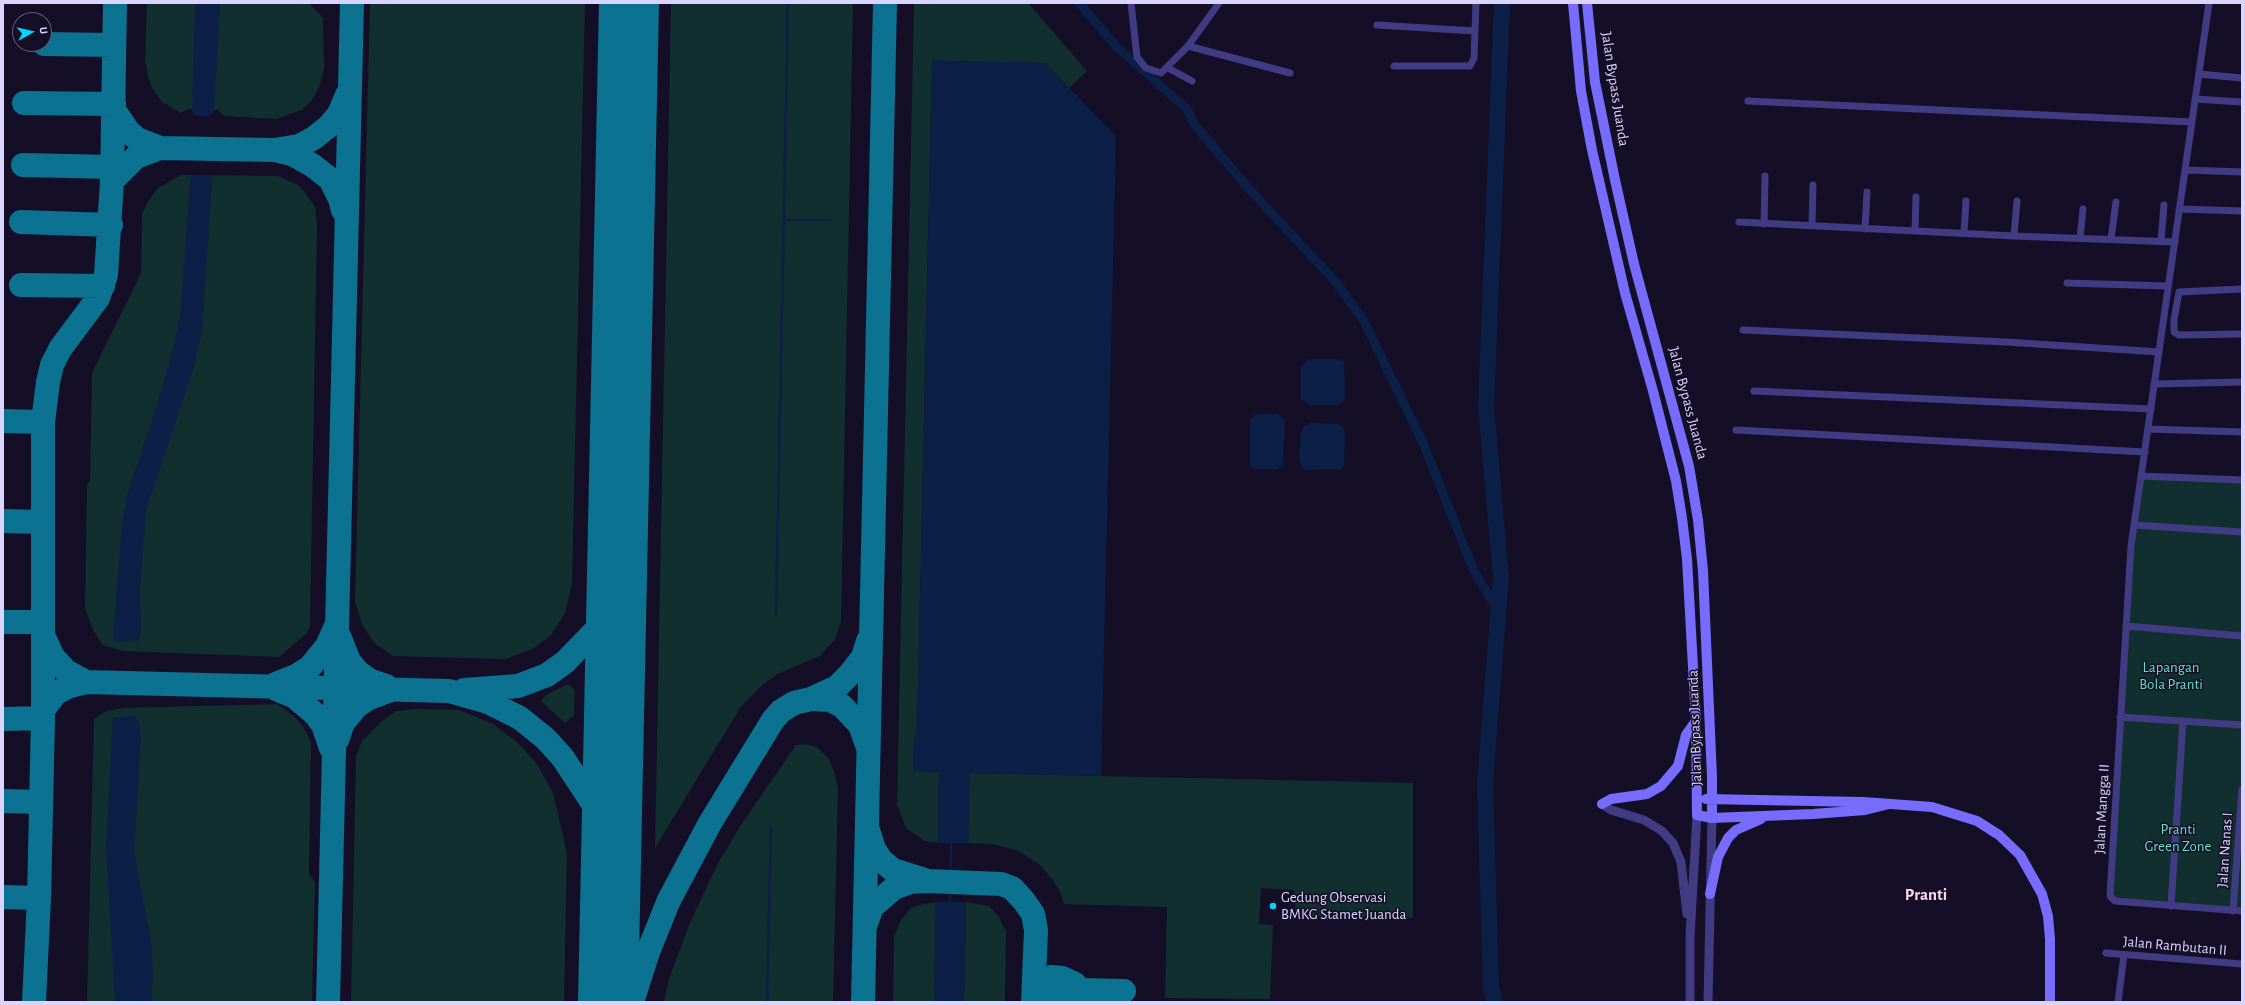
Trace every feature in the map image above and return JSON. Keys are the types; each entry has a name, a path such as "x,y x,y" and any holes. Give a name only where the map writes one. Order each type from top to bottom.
{"main road":[{"name":"Jalan Bypass Juanda","path":"1573,3 1581,91 1606,214 1624,294 1653,391 1676,481 1687,559 1696,722 1697,815"},
{"name":"Jalan Bypass Juanda","path":"1587,3 1595,82 1615,180 1634,264 1689,466 1698,520 1703,571 1712,818"},
{"path":"1602,804 1611,799 1647,794 1661,786 1678,766 1686,735 1696,722"},
{"path":"1697,800 1712,798 1889,804 1932,807 1977,821 1999,835 2020,855 2042,894 2048,916 2050,939 2050,1002"},
{"path":"1697,815 1712,818 1768,816 1865,810 1889,804"},
{"path":"1710,894 1718,857 1728,838 1736,830 1768,816"}],"street":[{"path":"1131,3 1137,57 1146,68 1162,73 1188,46 1219,3"},
{"path":"1394,66 1470,66 1474,58 1476,3"},
{"name":"Jalan Mangga II","path":"2171,906 2114,901 2110,896 2120,717 2134,525 2209,3"},
{"path":"1377,25 1475,31"},
{"path":"1188,46 1290,73"},
{"path":"1168,68 1192,81"},
{"path":"2199,74 2242,78"},
{"path":"2195,99 2242,102"},
{"path":"1748,101 2192,122"},
{"path":"2185,170 2242,172"},
{"path":"1764,224 1765,176"},
{"path":"1812,225 1814,185"},
{"path":"1865,229 1867,192"},
{"path":"1915,231 1916,197"},
{"path":"1964,233 1966,201"},
{"path":"2014,236 2017,201"},
{"path":"2111,239 2116,202"},
{"path":"2161,241 2164,205"},
{"path":"2179,208 2242,211"},
{"path":"2080,238 2083,209"},
{"path":"1739,222 2014,236 2175,242"},
{"path":"2067,283 2168,286"},
{"path":"2242,289 2182,291 2177,294 2174,320 2174,332 2179,335 2242,334"},
{"path":"2166,304 2176,306"},
{"path":"2164,319 2174,320"},
{"path":"1743,330 1982,341 2159,352"},
{"path":"2154,384 2242,382"},
{"path":"1754,391 2151,409"},
{"path":"2148,429 2242,432"},
{"path":"1736,430 2145,452"},
{"path":"2141,476 2242,480"},
{"path":"2134,525 2242,532"},
{"path":"2126,626 2242,636"},
{"path":"2120,717 2242,725"},
{"path":"2183,721 2171,906 2242,911"},
{"name":"Jalan Nanas I","path":"2233,911 2242,790"},
{"path":"1602,804 1610,810 1644,820 1662,831 1673,842 1681,862 1690,937"},
{"path":"1690,1002 1690,937 1697,815"},
{"path":"1708,1002 1712,818"},
{"name":"Jalan Rambutan II","path":"2106,953 2242,964"},
{"path":"2118,1002 2124,955"}],"green space":[{"path":"147,3 309,3 323,18 324,69 320,85 312,100 302,110 276,119 224,116 218,110 188,109 181,113 162,102 152,88 148,76 145,61"},
{"path":"370,3 585,3 572,583 565,613 551,635 534,648 506,659 393,656 374,643 362,624 355,602"},
{"path":"671,3 853,3 841,621 835,639 820,656 777,674 761,686 740,708 655,848"},
{"path":"914,3 1028,3 1087,71 1069,88 1045,63 932,61 917,733 914,742 913,771 939,772 938,843 925,841 906,828 897,805"},
{"path":"181,175 278,176 298,185 315,207 317,224 310,626 306,634 279,657 122,651 103,645 93,630 85,608 87,485 90,481 92,373 141,273 142,214 149,200 158,188"},
{"name":"Pranti Green Zone","path":"2142,476 2242,481 2242,911 2115,901 2111,896 2130,561"},
{"path":"568,684 575,690 574,715 565,723 541,701 546,695"},
{"path":"277,704 295,717 304,728 311,742 309,874 315,882 312,1002 87,1002 94,719 107,711 123,708"},
{"path":"417,709 459,710 493,724 518,743 537,764 553,793 567,853 564,1002 351,1002 356,757 362,741 381,722 396,711"},
{"path":"806,744 818,748 829,759 835,774 838,788 833,1002 664,1002 669,979 689,925 718,863 743,822 796,745"},
{"path":"969,773 1413,783 1413,918 1296,916 1294,890 1261,888 1259,924 1273,925 1270,999 1165,998 1167,907 1064,904 1060,892 1053,880 1040,865 1019,851 993,844 968,843"},
{"path":"936,902 934,1002 893,1002 894,936 901,920 911,908"},
{"path":"966,902 989,906 999,917 1006,932 1005,1002 964,1002"}],"water":[{"path":"195,3 220,3 214,111 208,117 196,116 192,112"},
{"path":"932,60 1045,63 1116,136 1101,776 970,773 968,843 938,843 939,772 913,771 914,742 917,733"},
{"path":"194,175 208,175 212,180 202,331 194,367 146,510 140,590 141,628 139,641 116,642 113,637 122,524 127,496 164,382 176,338 181,308 190,179"},
{"path":"1309,359 1338,359 1344,361 1345,398 1342,403 1338,405 1309,405 1301,399 1301,367"},
{"path":"1258,414 1278,414 1285,421 1283,464 1278,469 1254,469 1250,465 1250,420 1253,416"},
{"path":"1311,423 1339,424 1343,427 1345,432 1344,465 1341,469 1305,470 1301,466 1299,459 1301,431 1304,426"},
{"path":"134,716 139,722 141,736 134,852 151,941 153,971 151,1002 115,1002 106,846 113,717"},
{"path":"936,902 966,902 964,1002 934,1002"}],"waterway":[{"path":"776,615 788,3"},
{"path":"1079,3 1117,47 1187,109 1194,124 1250,190 1335,281 1364,321 1423,443 1474,571 1499,612"},
{"path":"1495,1002 1491,988 1485,783 1501,577 1486,407 1502,3"},
{"path":"784,220 830,220"},
{"path":"767,1002 771,827"},
{"path":"950,904 951,841"}],"taxiway":[{"path":"34,1002 39,898 43,718 43,422 48,382 52,365 60,349 98,298 106,275 112,181 115,3"},
{"path":"328,1002 352,3"},
{"path":"863,1002 885,3"},
{"path":"52,44 114,45"},
{"path":"112,181 136,157 160,148 274,150 299,146 314,138 329,126 339,114 347,95"},
{"path":"24,103 114,104"},
{"path":"114,110 128,131 137,139 160,148"},
{"path":"275,150 292,154 312,165 330,179 340,199 343,210"},
{"path":"23,165 113,167"},
{"path":"21,222 111,225"},
{"path":"21,285 103,286"},
{"path":"3,421 43,422"},
{"path":"3,521 42,522"},
{"path":"464,690 518,686 547,675 565,662 597,629 610,606 617,579"},
{"path":"3,622 43,622"},
{"path":"276,684 296,676 310,667 327,646 335,628"},
{"path":"43,635 53,657 66,671 86,682"},
{"path":"340,638 349,661 358,672 371,681 386,686"},
{"path":"632,1002 648,952 669,900 710,823 773,720 781,711 794,703 811,699 837,687 849,675 863,657 868,641"},
{"path":"43,710 56,693 70,686 86,682 449,691 488,702 520,718 546,739 563,758 595,807 611,851"},
{"path":"276,689 295,697 315,714 323,725 331,748"},
{"path":"337,740 343,723 356,707 367,699 388,691"},
{"path":"811,699 830,700 842,706 860,725 867,745"},
{"path":"3,719 43,718"},
{"path":"3,801 41,802"},
{"path":"865,926 872,907 894,888 910,882 928,881 893,870 881,860 874,849 869,833"},
{"path":"928,881 1001,884 1012,888 1024,901 1033,914 1036,930 1033,1002"},
{"path":"3,897 39,898"},
{"path":"1034,981 1052,977 1062,978 1075,984 1079,990"},
{"path":"1034,985 1040,992 1053,998 1075,995 1079,990 1124,991"}],"runway":[{"path":"608,1002 629,3"}],"place":[{"name":"Gedung Observasi BMKG Stamet Juanda","path":"1273,906"}],"district":[{"name":"Pranti","path":"1926,895"}],"park label":[{"name":"Lapangan Bola Pranti","path":"2171,676"}]}
